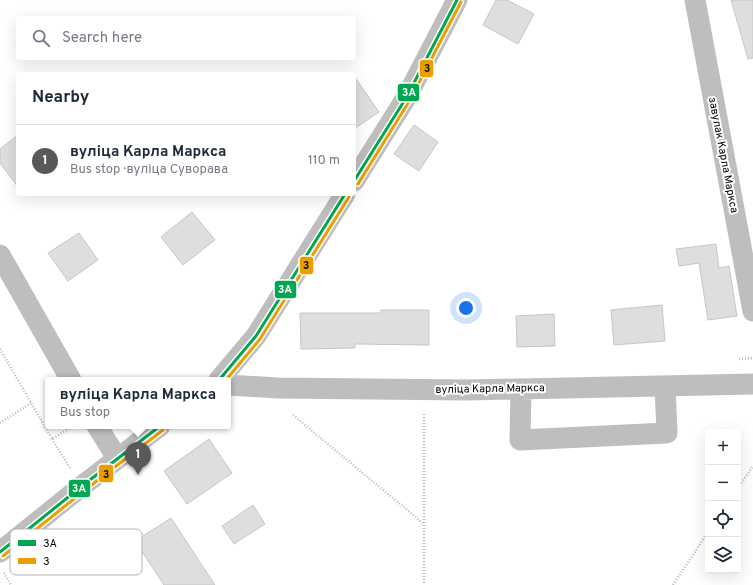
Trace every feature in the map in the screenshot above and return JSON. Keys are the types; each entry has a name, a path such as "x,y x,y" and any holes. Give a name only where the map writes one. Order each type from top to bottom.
{"street":[{"path":"356,177 406,98 457,0"},
{"name":"завулак Карла Маркса","path":"695,0 753,311"},
{"path":"222,377 256,336 345,196"},
{"path":"0,255 5,278 69,377"},
{"name":"вуліца Карла Маркса","path":"231,386 467,390 753,384"},
{"path":"520,389 520,440 667,433 665,386"},
{"path":"99,429 117,458"},
{"path":"29,529 117,458 156,429"},
{"path":"0,552 10,544"}],"path":[{"path":"0,349 45,427"},
{"path":"739,359 753,358"},
{"path":"0,423 31,403"},
{"path":"424,414 424,585"},
{"path":"293,415 424,524"},
{"path":"46,429 52,439 68,429"},
{"path":"741,484 753,466"},
{"path":"673,585 705,537"},
{"path":"0,568 11,585"}],"building":[{"path":"496,0 507,0 534,14 518,44 483,25"},
{"path":"731,0 753,0 753,58 748,59"},
{"path":"356,79 379,112 356,128"},
{"path":"414,125 438,142 419,171 394,154"},
{"path":"16,137 16,184 0,163 0,149"},
{"path":"192,212 215,240 183,265 161,237"},
{"path":"79,233 98,260 68,281 48,253"},
{"path":"716,244 719,268 729,266 737,316 708,320 699,263 679,266 676,249"},
{"path":"662,305 665,341 614,345 611,310"},
{"path":"381,310 429,310 429,345 355,344 355,348 301,349 300,313 381,313"},
{"path":"554,314 555,346 517,347 516,316"},
{"path":"209,439 232,473 187,504 164,471"},
{"path":"253,505 265,524 234,544 222,526"},
{"path":"171,518 215,585 164,585 142,552 142,537"}],"transit line":[{"name":"3А","path":"356,178 406,98 457,0"},
{"name":"3","path":"358,184 410,100 461,2"},
{"name":"3А","path":"222,377 256,336 344,196"},
{"name":"3","path":"228,377 260,339 349,197"},
{"name":"3А","path":"29,529 156,429"},
{"name":"3","path":"37,529 163,430"},
{"name":"3А","path":"0,552 10,544"},
{"name":"3","path":"3,556 10,550"}],"place":[{"name":"вуліца Карла Маркса","path":"138,475"}]}
